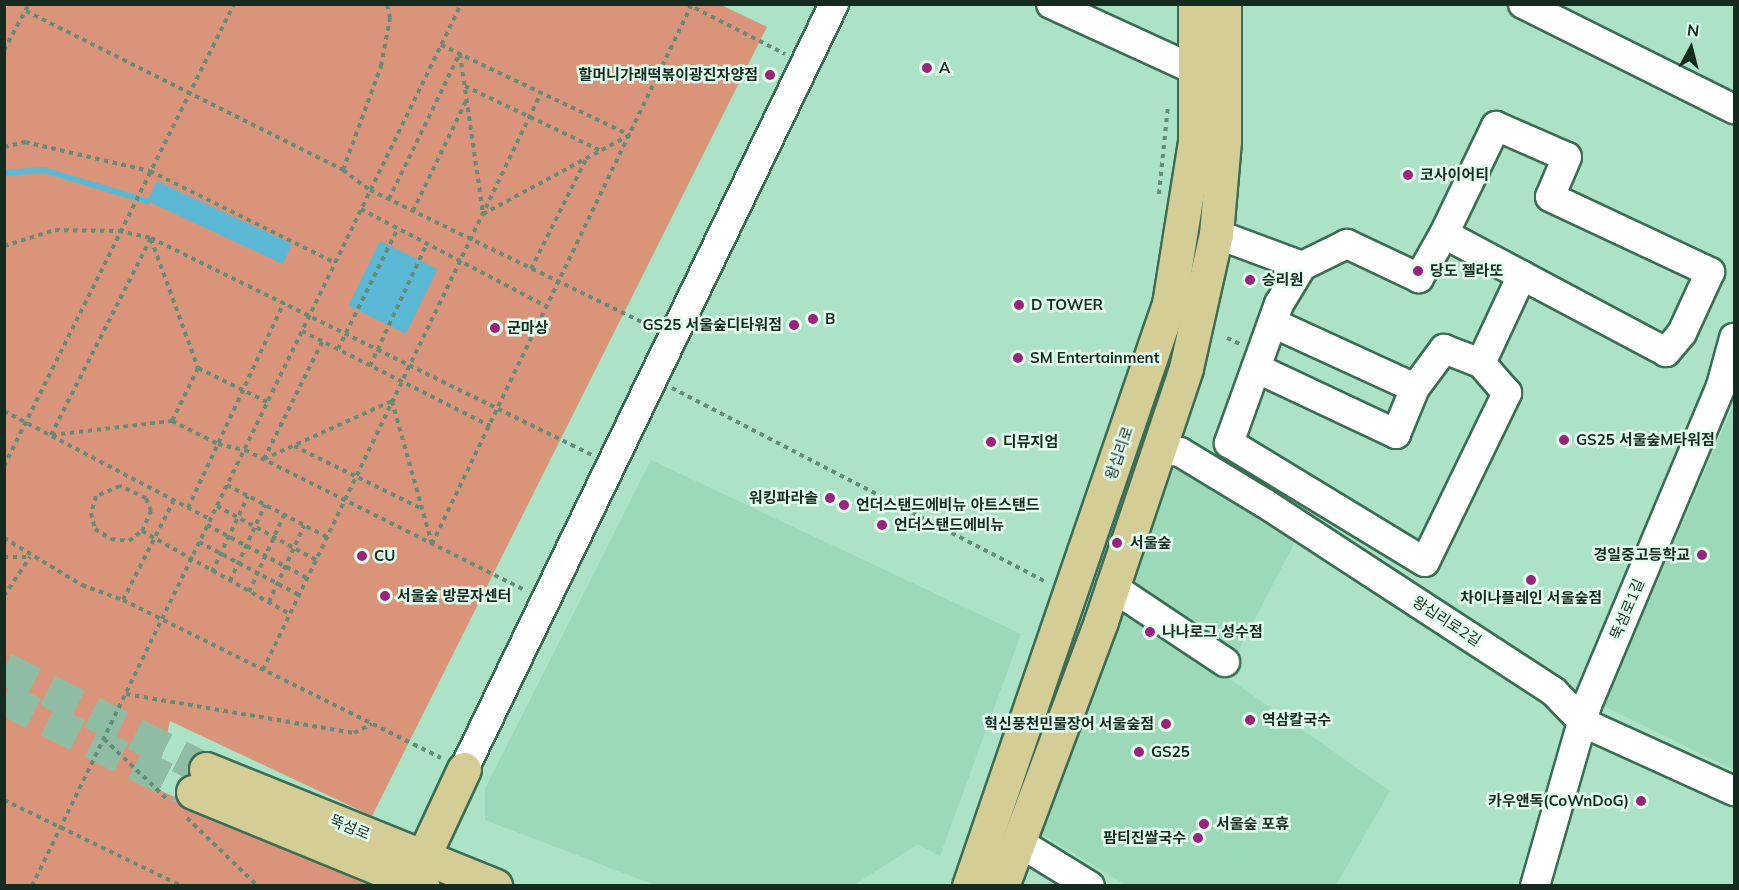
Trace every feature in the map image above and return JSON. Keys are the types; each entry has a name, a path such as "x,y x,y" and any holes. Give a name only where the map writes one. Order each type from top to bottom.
{"main road":[{"name":"왕십리로","path":"969,885 1170,304 1195,142 1198,67 1195,4"},
{"name":"왕십리로","path":"1002,885 1020,843 1186,368 1216,234 1224,141 1198,67 1224,4"},
{"path":"422,871 464,769"},
{"name":"뚝섬로","path":"199,780 422,871 495,885"}],"street":[{"path":"464,769 834,4"},
{"path":"1051,4 1198,67"},
{"path":"1523,4 1734,109"},
{"path":"1256,368 1396,434 1416,388 1444,349 1481,363 1507,393 1425,562 1229,443 1256,368 1273,323 1302,266 1347,244 1419,278 1444,234 1496,126 1567,157 1550,197 1710,272 1682,333 1666,352 1444,234"},
{"path":"1216,234 1302,266"},
{"path":"1481,363 1522,275"},
{"path":"1273,323 1416,388"},
{"name":"뚝섬로1길","path":"1539,883 1587,705 1730,368 1734,338"},
{"name":"왕십리로2길","path":"1159,450 1180,452 1266,504 1553,691 1584,723 1734,791"},
{"path":"1111,586 1225,662"},
{"path":"1020,843 1090,885"}],"path":[{"path":"4,50 29,4"},
{"path":"4,465 234,4"},
{"path":"343,170 381,66 390,18 387,4"},
{"path":"32,885 461,4"},
{"path":"432,544 560,282 689,5 805,64"},
{"path":"26,11 343,170 370,190 673,338"},
{"path":"441,45 630,135"},
{"path":"460,54 483,214"},
{"path":"389,199 460,54"},
{"path":"1158,197 1166,117 1198,67"},
{"path":"464,85 601,151"},
{"path":"263,670 541,93"},
{"path":"413,211 466,101"},
{"path":"483,214 630,135"},
{"path":"4,147 26,142 150,171 335,263"},
{"path":"531,269 586,159"},
{"path":"361,209 548,307"},
{"path":"338,349 398,228"},
{"path":"4,246 55,230 119,231 151,238 379,348 611,465"},
{"path":"151,238 198,368 267,402"},
{"path":"51,435 151,238"},
{"path":"370,366 427,243"},
{"path":"188,508 284,302"},
{"path":"302,331 490,426"},
{"path":"264,460 322,342"},
{"path":"172,421 198,368"},
{"path":"653,378 1071,595"},
{"path":"264,460 392,401"},
{"path":"392,401 432,544"},
{"path":"4,411 173,502 210,519"},
{"path":"51,435 172,421 218,444 245,450 546,601"},
{"path":"293,446 422,509"},
{"path":"133,489 136,482"},
{"path":"227,485 327,537"},
{"path":"120,486 133,489 146,498 151,511 142,531 129,541 111,539 95,529 91,513 96,496 107,489 120,486"},
{"path":"212,572 248,496"},
{"path":"123,600 153,537 173,502"},
{"path":"230,581 266,505"},
{"path":"217,506 316,560"},
{"path":"249,592 284,515"},
{"path":"207,525 307,578"},
{"path":"269,602 304,526"},
{"path":"142,531 190,560 290,614"},
{"path":"4,538 30,557 82,585 123,600 464,769"},
{"path":"199,542 299,595"},
{"path":"4,557 30,557"},
{"path":"4,596 30,557"},
{"path":"126,694 354,733 372,724"},
{"path":"4,800 182,885"}],"shaded area":[{"path":"719,4 767,27 372,816 170,721 155,788 368,885 5,886 5,5"},
{"name":"경일중고등학교","path":"1734,404 1734,770 1604,706"},
{"path":"651,460 1021,634 940,856 918,844 854,885 655,885 485,820 485,789"},
{"path":"1166,468 1196,472 1297,538 1225,676 1390,791 1336,885 1126,885 1040,833"}],"water":[{"path":"157,181 292,244 283,264 148,201"},
{"path":"380,241 438,269 406,334 348,306"}],"waterway":[{"path":"4,173 44,170 147,201"}],"tunnel":[{"path":"4,668 206,769"},
{"path":"4,698 193,792"}],"place":[{"name":"A","path":"927,68"},
{"name":"할머니가래떡볶이광진자양점","path":"770,75"},
{"name":"코사이어티","path":"1408,175"},
{"name":"당도 젤라또","path":"1418,271"},
{"name":"승리원","path":"1250,280"},
{"name":"D TOWER","path":"1019,305"},
{"name":"B","path":"813,319"},
{"name":"GS25 서울숲디타워점","path":"794,325"},
{"name":"군마상","path":"495,328"},
{"name":"SM Entertainment","path":"1018,358"},
{"name":"GS25 서울숲M타워점","path":"1564,440"},
{"name":"디뮤지엄","path":"991,442"},
{"name":"워킹파라솔","path":"830,498"},
{"name":"언더스탠드에비뉴 아트스탠드","path":"844,505"},
{"name":"언더스탠드에비뉴","path":"882,525"},
{"name":"서울숲","path":"1117,543"},
{"name":"경일중고등학교","path":"1702,555"},
{"name":"CU","path":"362,556"},
{"name":"차이나플레인 서울숲점","path":"1531,580"},
{"name":"서울숲 방문자센터","path":"385,596"},
{"name":"나나로그 성수점","path":"1150,632"},
{"name":"역삼칼국수","path":"1250,720"},
{"name":"혁신풍천민물장어 서울숲점","path":"1166,724"},
{"name":"GS25","path":"1139,752"},
{"name":"카우앤독(CoWnDoG)","path":"1641,801"},
{"name":"서울숲 포휴","path":"1204,824"},
{"name":"팜티진쌀국수","path":"1198,838"}]}
